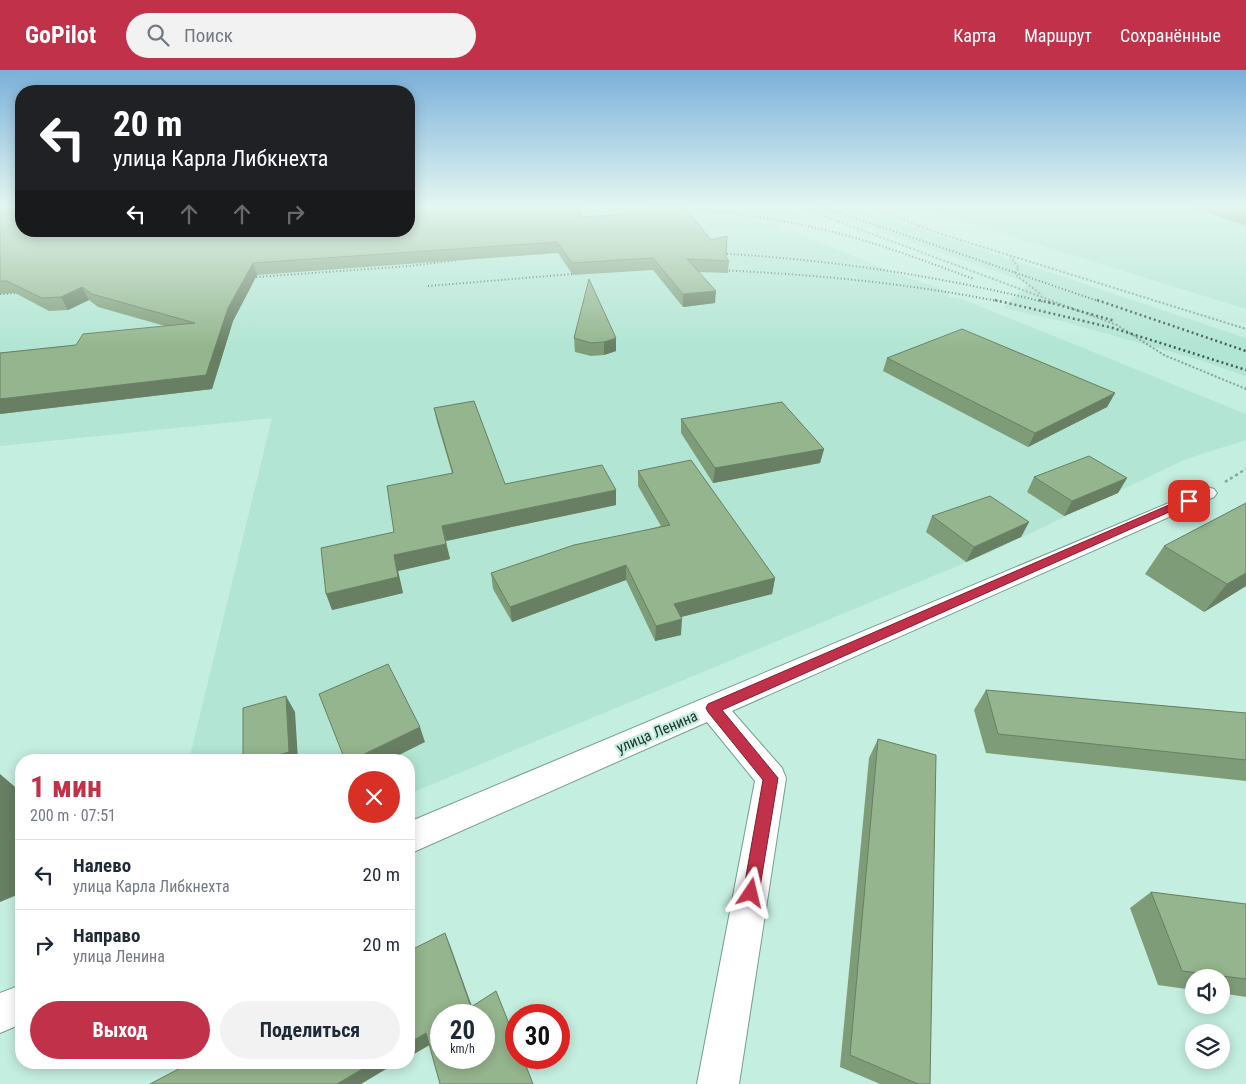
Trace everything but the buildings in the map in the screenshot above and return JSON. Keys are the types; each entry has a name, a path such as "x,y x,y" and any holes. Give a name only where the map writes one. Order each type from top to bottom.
{"street":[{"name":"улица Ленина","path":"415,835 1207,493"},
{"path":"712,708 771,778 718,1084"},
{"path":"0,1013 15,1007"}],"path":[{"path":"924,253 1117,325 1164,355 1246,389"},
{"path":"1001,253 1246,329"},
{"path":"1009,256 1019,268 1016,272 1017,276 1050,300"}],"shaded area":[{"path":"0,253 846,253 897,274 947,291 949,297 962,299 1246,414 1246,440 1186,459 991,552 415,792 415,754 190,754 272,418 0,446"},
{"path":"944,253 993,253 1246,338 1246,376 1197,359 1065,322 1003,308 1030,283"},
{"path":"1066,253 1246,253 1246,309"}],"railway":[{"path":"717,253 797,259 921,276 1044,302"},
{"path":"901,253 974,279"},
{"path":"959,253 1101,302"},
{"path":"242,278 410,266 466,259"},
{"path":"715,270 859,280 1002,302"},
{"path":"428,286 585,273"},
{"path":"0,294 30,292"},
{"path":"995,300 1113,328 1246,370"},
{"path":"1039,300 1054,304"},
{"path":"1097,300 1246,351"},
{"path":"1048,302 1115,321"}],"route":[{"path":"751,893 771,778 712,708 1189,501"}]}
